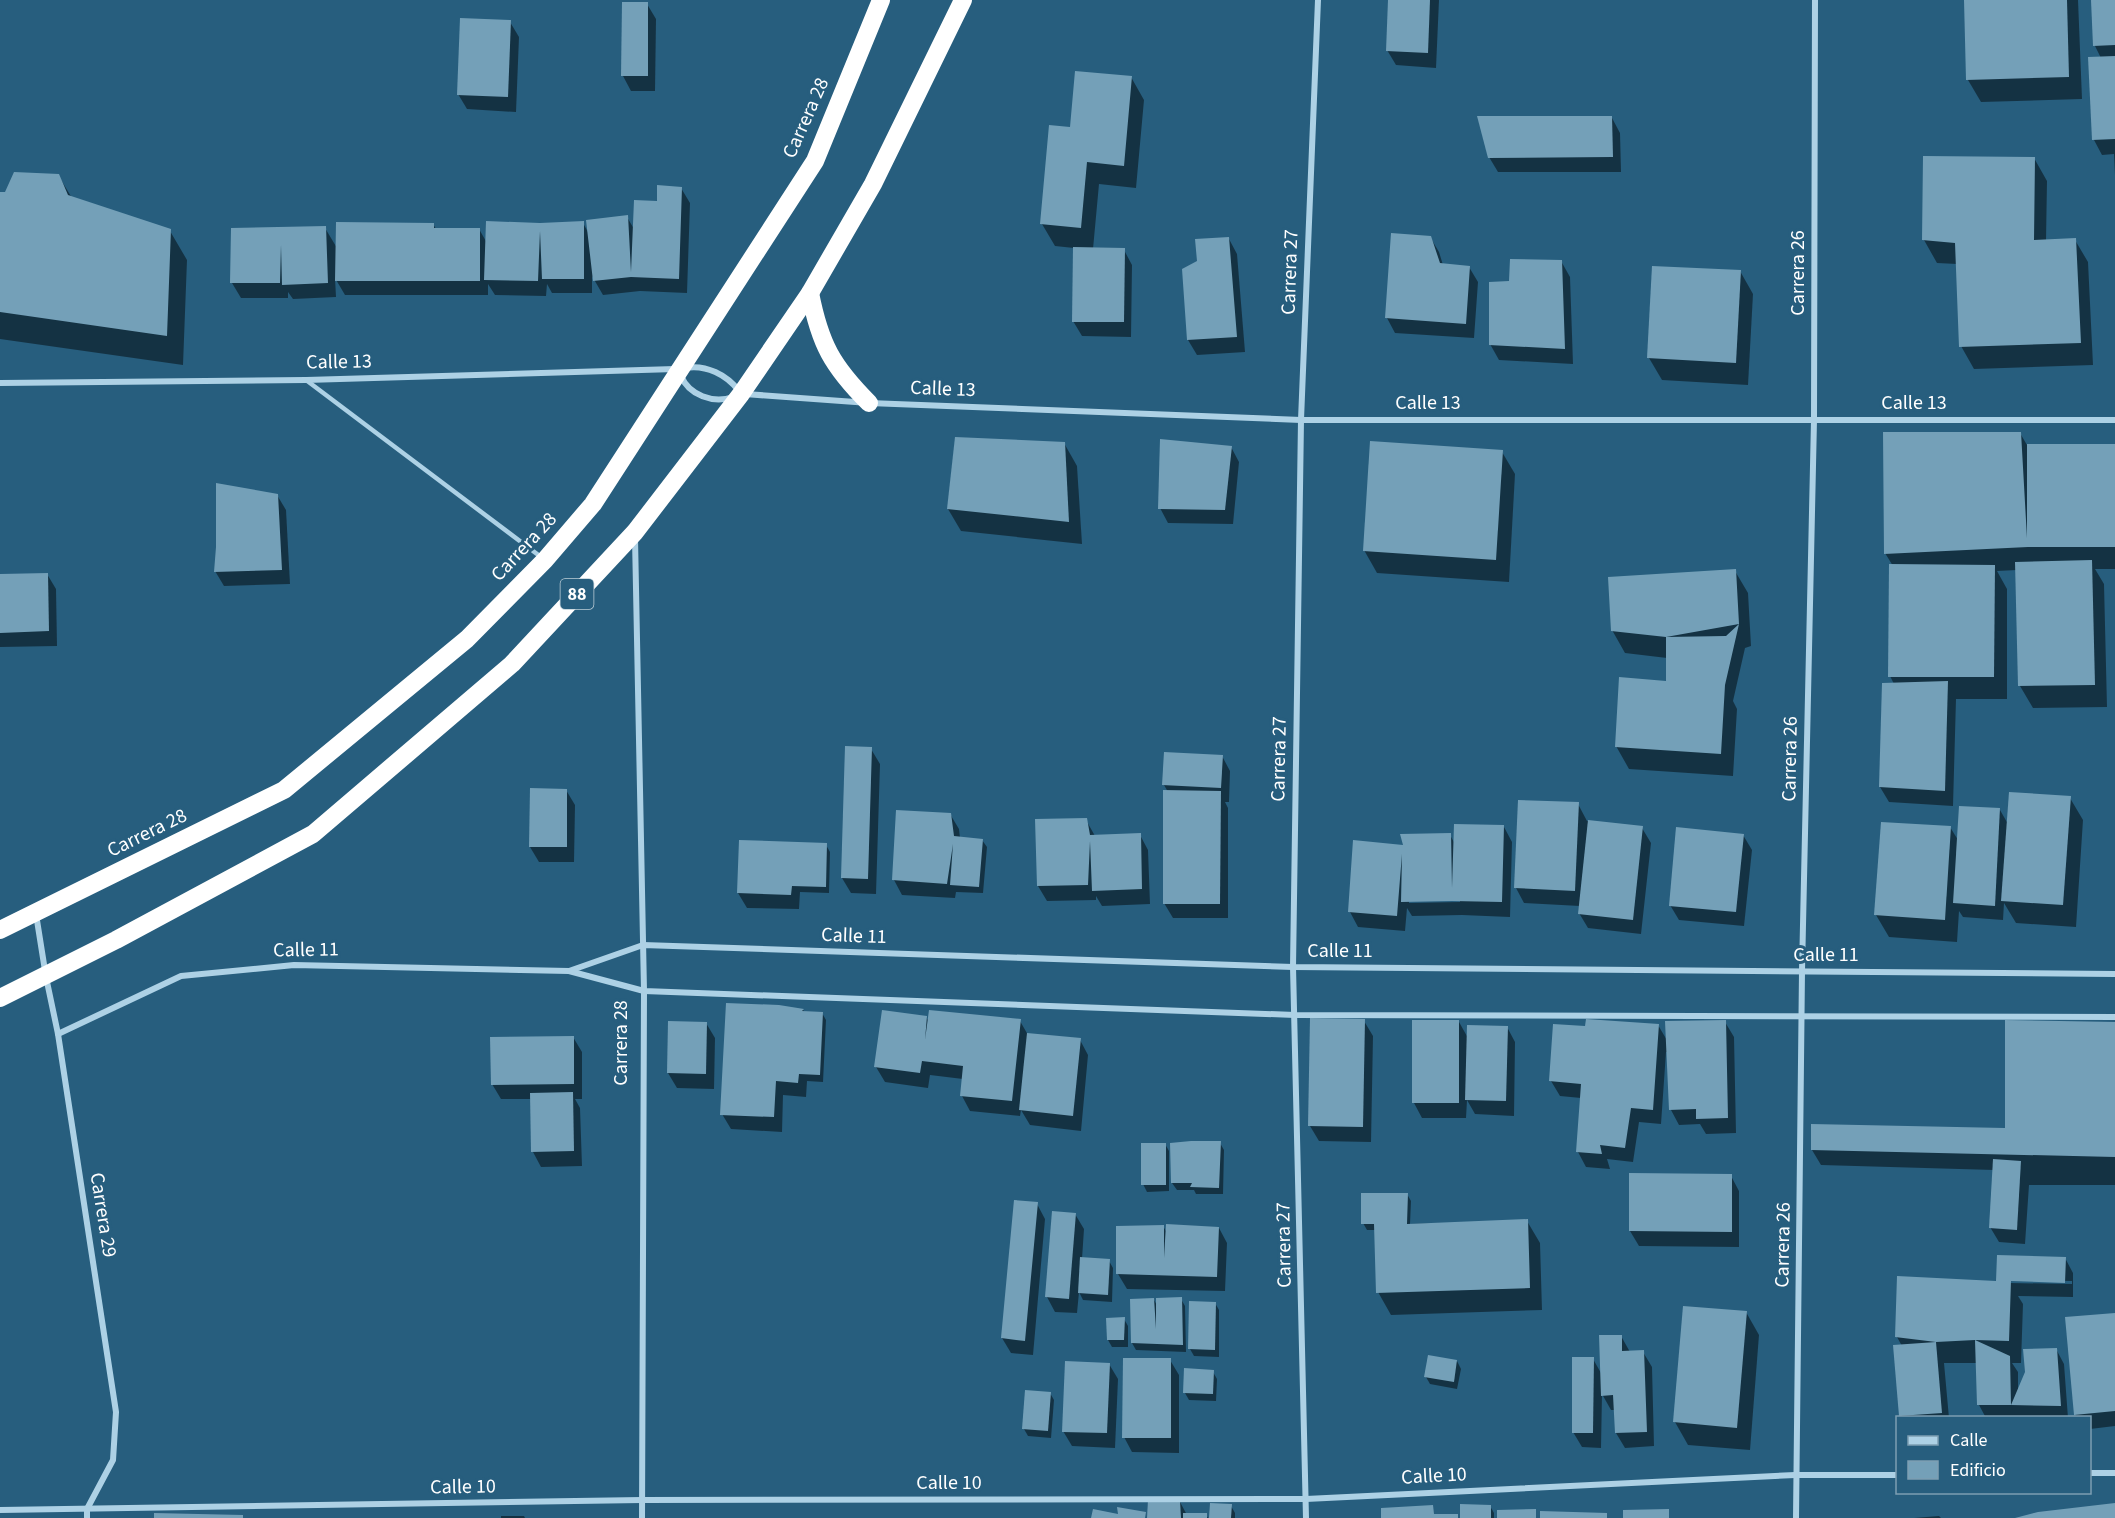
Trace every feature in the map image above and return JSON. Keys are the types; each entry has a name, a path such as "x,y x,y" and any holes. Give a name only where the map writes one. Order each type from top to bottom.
{"highway":[{"name":"Carrera 28","path":"0,930 284,790 467,639 545,560 593,504 678,369 815,162 881,0"},
{"name":"88","path":"0,998 46,977 313,834 512,664 635,532 741,394 810,294 873,184 963,0"},
{"path":"810,294 816,325 828,354 846,380 869,403"}],"street":[{"name":"Carrera 27","path":"1306,1518 1293,967 1300,420 1318,0"},
{"name":"Carrera 26","path":"1796,1518 1802,971 1814,420 1815,0"},
{"name":"Calle 13","path":"0,383 306,380 690,367 714,371 724,376 741,394"},
{"name":"Calle 13","path":"678,369 683,381 692,390 704,398 717,400 729,399 741,394 869,403 1300,420 2115,420"},
{"name":"Carrera 28","path":"635,532 644,991 642,1518"},
{"name":"Carrera 29","path":"36,913 58,1034 116,1412 113,1460 87,1509 87,1518"},
{"name":"Calle 11","path":"569,971 643,945 1293,967 2115,974"},
{"name":"Calle 11","path":"58,1034 181,976 294,965 569,971 644,991 1294,1015 2115,1017"},
{"path":"2091,1473 2115,1473"},
{"name":"Calle 10","path":"0,1509 642,1500 1306,1499 1795,1475 1896,1474"}],"lane":[{"path":"306,380 545,560"}],"building":[{"path":"1388,0 1430,0 1428,53 1386,51"},
{"path":"1964,0 2067,0 2069,77 1966,80"},
{"path":"2091,0 2115,0 2115,45 2093,46"},
{"path":"622,2 648,2 648,76 621,76"},
{"path":"460,18 511,20 508,97 457,95"},
{"path":"2115,56 2115,139 2092,140 2088,57"},
{"path":"1075,71 1132,76 1124,166 1087,162 1081,228 1040,224 1049,125 1070,127"},
{"path":"1477,116 1612,116 1613,157 1488,158"},
{"path":"1923,156 2035,157 2034,240 2076,238 2081,343 1959,347 1955,243 1922,240"},
{"path":"14,172 59,174 68,195 171,229 167,336 0,312 0,192 5,192"},
{"path":"657,185 682,187 679,279 631,277 593,281 586,220 628,215 631,272 634,200 657,201"},
{"path":"486,221 540,223 584,221 584,279 542,279 540,231 538,281 484,280"},
{"path":"336,222 434,223 434,228 480,228 480,281 335,281"},
{"path":"326,226 328,283 282,285 281,245 280,283 230,283 231,228"},
{"path":"1391,233 1431,236 1440,263 1470,266 1466,324 1385,318"},
{"path":"1229,237 1237,337 1187,340 1182,269 1197,261 1195,239"},
{"path":"1073,247 1125,248 1124,322 1072,322"},
{"path":"1510,259 1562,260 1565,349 1489,345 1489,282 1509,281"},
{"path":"1652,266 1741,270 1736,363 1647,358"},
{"path":"1883,432 2021,432 2027,538 2027,444 2115,444 2115,547 2028,547 1884,554"},
{"path":"955,437 1065,442 1069,522 947,509"},
{"path":"1160,439 1232,446 1225,510 1158,509"},
{"path":"1370,441 1503,450 1496,560 1363,551"},
{"path":"216,483 278,494 282,570 214,572"},
{"path":"2092,560 2095,685 2018,686 2015,562"},
{"path":"1889,564 1995,565 1994,677 1888,677"},
{"path":"1736,569 1739,624 1666,637 1611,631 1608,577"},
{"path":"48,573 49,631 0,633 0,574"},
{"path":"1739,624 1725,685 1721,754 1615,747 1619,677 1666,681 1666,637 1726,636"},
{"path":"1948,681 1945,791 1879,787 1882,683"},
{"path":"845,746 872,747 868,879 841,878"},
{"path":"1164,752 1223,755 1221,788 1162,785"},
{"path":"530,788 567,789 567,847 529,847"},
{"path":"1163,790 1221,791 1220,904 1163,904"},
{"path":"2009,792 2071,796 2063,905 2001,901"},
{"path":"1518,800 1579,802 1575,891 1514,888"},
{"path":"1959,806 2000,808 1995,906 1953,903"},
{"path":"896,810 951,813 954,836 983,839 979,887 950,885 953,844 947,884 892,880"},
{"path":"1087,818 1090,835 1141,833 1142,889 1092,891 1090,841 1088,885 1037,886 1035,819"},
{"path":"1588,820 1643,826 1633,920 1578,914"},
{"path":"1881,822 1951,826 1945,920 1874,915"},
{"path":"1454,824 1504,825 1502,902 1401,902 1402,854 1397,916 1348,912 1353,840 1403,845 1400,834 1451,833 1452,888"},
{"path":"1676,827 1744,834 1736,912 1669,906"},
{"path":"739,840 827,843 826,887 792,886 791,895 737,893"},
{"path":"726,1003 779,1005 804,1009 802,1011 823,1012 820,1075 799,1074 798,1083 776,1081 774,1117 720,1115"},
{"path":"882,1010 927,1016 925,1040 929,1010 1021,1019 1012,1101 960,1096 963,1066 922,1061 920,1073 874,1067"},
{"path":"1310,1018 1365,1019 1363,1127 1308,1126"},
{"path":"1586,1019 1659,1024 1653,1110 1631,1108 1625,1148 1600,1145 1602,1154 1576,1152 1581,1084 1549,1081 1553,1024 1585,1026"},
{"path":"1412,1020 1459,1020 1459,1103 1412,1103"},
{"path":"1726,1020 1728,1118 1696,1119 1696,1109 1669,1110 1665,1021"},
{"path":"2005,1020 2115,1022 2115,1157 1811,1150 1811,1124 2005,1128"},
{"path":"668,1021 707,1022 706,1074 667,1073"},
{"path":"1467,1025 1508,1026 1506,1101 1465,1100"},
{"path":"1027,1033 1081,1038 1073,1116 1019,1110"},
{"path":"574,1036 574,1084 491,1085 490,1037"},
{"path":"573,1092 574,1151 531,1152 530,1093"},
{"path":"1221,1141 1219,1188 1190,1187 1192,1183 1171,1183 1170,1143"},
{"path":"1141,1143 1166,1143 1166,1185 1141,1185"},
{"path":"1993,1159 2021,1161 2017,1230 1989,1228"},
{"path":"1629,1173 1732,1174 1732,1232 1629,1231"},
{"path":"1361,1193 1408,1193 1407,1224 1528,1219 1530,1288 1376,1293 1374,1224 1361,1224"},
{"path":"1014,1200 1038,1202 1025,1341 1001,1338"},
{"path":"1052,1211 1076,1213 1069,1299 1045,1297"},
{"path":"1166,1224 1219,1227 1217,1277 1116,1274 1116,1226 1164,1225 1164,1258"},
{"path":"1997,1255 2066,1257 2065,1283 2011,1281 2009,1341 1936,1342 1895,1337 1897,1276 1996,1281"},
{"path":"1080,1257 1110,1259 1108,1295 1078,1293"},
{"path":"1182,1297 1183,1345 1131,1343 1130,1299 1154,1298 1156,1329 1156,1298"},
{"path":"1189,1301 1216,1302 1215,1350 1188,1349"},
{"path":"1683,1306 1747,1311 1737,1428 1673,1422"},
{"path":"2115,1313 2115,1411 2074,1415 2065,1317"},
{"path":"1125,1317 1124,1340 1107,1340 1106,1318"},
{"path":"1599,1335 1622,1335 1622,1351 1644,1350 1647,1432 1615,1433 1613,1395 1601,1396"},
{"path":"1975,1340 2010,1356 2011,1405 1977,1405"},
{"path":"1936,1342 1942,1413 1899,1416 1893,1345"},
{"path":"2057,1348 2061,1406 2011,1405 2025,1372 2023,1349"},
{"path":"1428,1355 1457,1360 1454,1382 1424,1377"},
{"path":"1572,1357 1594,1357 1593,1433 1572,1433"},
{"path":"1123,1358 1171,1358 1171,1438 1122,1438"},
{"path":"1065,1361 1110,1363 1107,1433 1062,1432"},
{"path":"1184,1368 1214,1370 1213,1394 1183,1393"},
{"path":"1025,1390 1051,1392 1048,1431 1022,1429"},
{"path":"1148,1500 1180,1501 1181,1518 1147,1518"},
{"path":"1210,1503 1232,1504 1231,1518 1209,1518"},
{"path":"2115,1503 2115,1518 2015,1518 2038,1512"},
{"path":"1460,1504 1491,1505 1491,1518 1460,1518"},
{"path":"1433,1505 1434,1514 1458,1514 1458,1518 1381,1518 1381,1508"},
{"path":"1117,1507 1146,1512 1145,1518 1091,1518 1093,1509 1118,1514"},
{"path":"1536,1509 1536,1518 1497,1518 1497,1510"},
{"path":"1669,1509 1669,1518 1623,1518 1623,1510"},
{"path":"1540,1511 1607,1513 1607,1518 1540,1518"},
{"path":"154,1513 243,1515 243,1518 154,1518"},
{"path":"1183,1513 1207,1513 1207,1518 1183,1518"}]}
